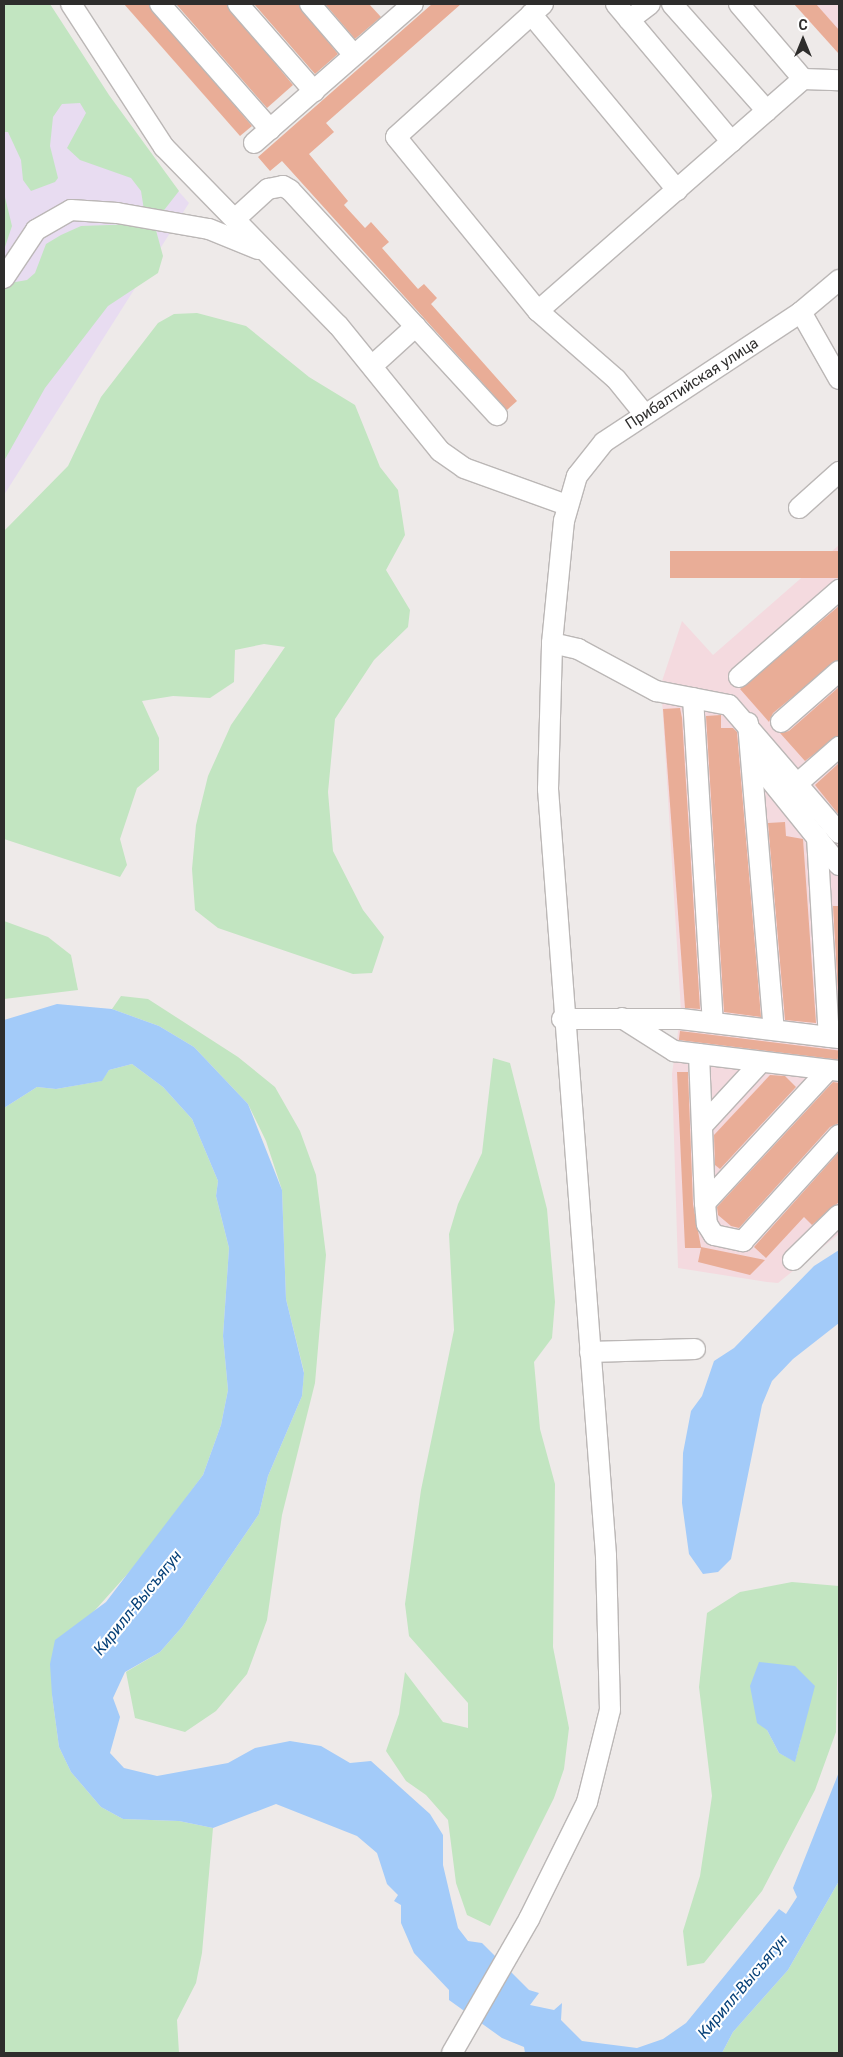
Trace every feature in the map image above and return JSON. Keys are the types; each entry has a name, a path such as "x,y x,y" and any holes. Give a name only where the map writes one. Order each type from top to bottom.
{"street":[{"path":"71,4 149,128 372,366 421,430 464,468 567,505"},
{"path":"160,4 270,129"},
{"path":"238,4 314,91"},
{"path":"310,4 354,55"},
{"path":"254,143 354,55 392,10 413,4"},
{"path":"616,4 732,142"},
{"path":"629,20 650,4"},
{"path":"672,4 767,111"},
{"path":"739,4 803,79"},
{"path":"645,415 616,379 538,311 396,137 537,9 677,190"},
{"path":"538,311 803,79 839,80"},
{"path":"234,219 268,188 283,186 290,190 497,415"},
{"path":"4,278 36,230 71,210 117,213 209,229 272,258"},
{"name":"Прибалтийская улица","path":"452,2053 529,1919 587,1802 610,1710 611,1632 562,1018 548,790 552,643 567,505 577,476 590,458 645,415 801,312 839,280"},
{"path":"801,312 839,379"},
{"path":"372,366 416,326"},
{"path":"799,508 839,472"},
{"path":"739,677 839,590"},
{"path":"552,643 578,649 656,691 729,705 748,723 839,833"},
{"path":"781,722 839,670"},
{"path":"693,698 713,1021"},
{"path":"748,723 774,1030"},
{"path":"798,783 839,747"},
{"path":"751,756 839,864"},
{"path":"562,1018 713,1021 834,1038 817,836"},
{"path":"622,1018 666,1048 834,1071"},
{"path":"699,1054 705,1204 707,1224 714,1235 743,1241 839,1136"},
{"path":"702,1126 760,1062"},
{"path":"705,1204 834,1071"},
{"path":"793,1260 839,1215"},
{"path":"590,1352 695,1349"}],"shaded area":[{"path":"4,4 12,4 189,203 4,495"},
{"path":"794,4 839,4 839,54"},
{"path":"839,545 839,1234 778,1283 678,1268 672,1074 681,1011 661,684 682,621 713,655"}],"green space":[{"path":"4,4 50,4 109,95 179,191 154,223 163,256 158,273 108,306 45,388 4,461 4,284 27,280 35,273 46,244 61,235 81,226 137,224 144,210 141,191 131,178 80,160 67,148 86,113 80,103 62,104 53,117 50,146 58,178 55,182 31,191 23,180 21,160 8,132 4,132"},
{"path":"4,193 12,226 4,250"},
{"path":"197,313 246,326 309,377 355,405 380,467 398,490 405,535 386,570 410,610 408,627 374,660 335,719 328,792 333,851 363,910 384,937 372,973 353,974 218,928 195,910 192,869 196,825 208,776 231,725 285,647 264,644 235,650 234,682 210,698 173,696 142,701 159,738 159,770 137,788 120,839 127,865 120,877 4,839 4,531 68,466 101,397 158,323 174,314"},
{"path":"4,921 48,937 71,955 78,990 4,999"},
{"path":"121,996 148,999 238,1057 275,1087 300,1131 316,1175 326,1255 315,1383 282,1515 267,1620 247,1674 216,1711 185,1732 135,1718 126,1672 160,1652 182,1627 259,1514 268,1476 302,1396 304,1372 286,1299 282,1190 266,1141 248,1104 194,1047 159,1026 112,1009"},
{"path":"493,1058 510,1063 547,1209 555,1302 552,1338 534,1362 540,1429 555,1484 553,1647 569,1728 564,1769 554,1798 490,1926 467,1915 456,1883 448,1820 426,1795 406,1781 386,1751 399,1714 405,1672 443,1722 468,1728 468,1703 409,1636 405,1604 421,1490 454,1330 449,1234 458,1204 482,1153"},
{"path":"132,1064 163,1087 192,1119 218,1181 216,1196 229,1248 223,1336 228,1390 221,1425 203,1475 140,1560 88,1618 52,1695 59,1747 71,1772 101,1807 123,1819 179,1821 213,1828 202,1953 196,1983 177,2020 179,2053 4,2053 4,1108 37,1087 56,1089 101,1081 109,1070"},
{"path":"792,1582 839,1586 836,1732 815,1790 762,1891 704,1963 687,1966 683,1931 700,1876 712,1796 699,1687 707,1613 740,1592","holes":["767,1730 801,1739 795,1761 779,1753"]},
{"path":"839,1881 839,2053 722,2053 733,2032 788,1970"}],"water":[{"name":"Кирилл-Высъягун","path":"57,1004 112,1009 159,1026 194,1047 248,1104 282,1190 286,1299 304,1373 302,1396 268,1476 259,1514 182,1627 160,1652 125,1672 113,1698 120,1717 110,1753 124,1768 157,1776 228,1763 255,1748 290,1741 321,1746 350,1763 371,1761 430,1814 443,1835 443,1865 451,1899 458,1928 468,1941 482,1943 529,1990 539,1993 530,2005 554,2010 562,2003 561,2020 582,2041 637,2048 663,2039 686,2023 779,1909 786,1914 797,1897 793,1888 839,1772 839,1881 788,1970 733,2032 722,2053 525,2053 524,2047 502,2038 449,2000 449,1990 414,1953 401,1923 401,1905 394,1901 398,1895 387,1884 377,1853 357,1836 276,1804 213,1828 179,1821 123,1819 101,1807 71,1772 59,1747 52,1695 50,1664 55,1640 106,1602 203,1475 221,1425 228,1390 223,1336 229,1248 216,1196 218,1181 192,1119 163,1087 132,1064 109,1070 102,1081 56,1089 37,1087 4,1108 4,1020"},
{"path":"839,1250 839,1323 793,1359 772,1381 762,1405 731,1559 718,1572 703,1574 689,1554 682,1503 683,1453 691,1411 702,1396 714,1361 734,1348 814,1266"},
{"path":"759,1662 795,1666 815,1686 795,1762 779,1753 767,1730 757,1723 750,1686"}],"building":[{"path":"124,4 148,4 252,126 240,136"},
{"path":"176,4 226,4 293,85 267,108"},
{"path":"254,4 298,4 338,54 315,74"},
{"path":"325,4 369,4 381,17 355,39"},
{"path":"432,4 461,4 326,123 334,132 309,154 348,201 344,205 365,228 371,222 389,242 382,248 418,289 424,284 437,298 431,304 517,401 507,410 282,161 270,171 258,157"},
{"path":"794,4 816,4 839,30 839,54"},
{"path":"670,551 839,551 839,578 670,578"},
{"path":"839,606 839,659 773,713 769,722 740,689"},
{"path":"839,687 839,735 805,761 780,733 789,731"},
{"path":"680,708 700,1009 685,1008 663,709"},
{"path":"721,715 721,728 733,728 737,732 761,1017 724,1012 706,716"},
{"path":"839,763 839,815 815,785"},
{"path":"785,822 786,836 803,839 816,1023 785,1020 768,823"},
{"path":"833,906 839,906 839,1010"},
{"path":"680,1031 839,1050 838,1059 679,1040"},
{"path":"677,1072 688,1072 693,1204 701,1247 765,1260 750,1275 698,1262 701,1248 685,1248"},
{"path":"770,1075 785,1076 796,1087 720,1169 715,1165 714,1135"},
{"path":"833,1082 839,1083 839,1123 830,1127 739,1228 731,1226 718,1215 717,1207"},
{"path":"839,1152 839,1202 812,1225 804,1217 766,1258 754,1247"}]}
